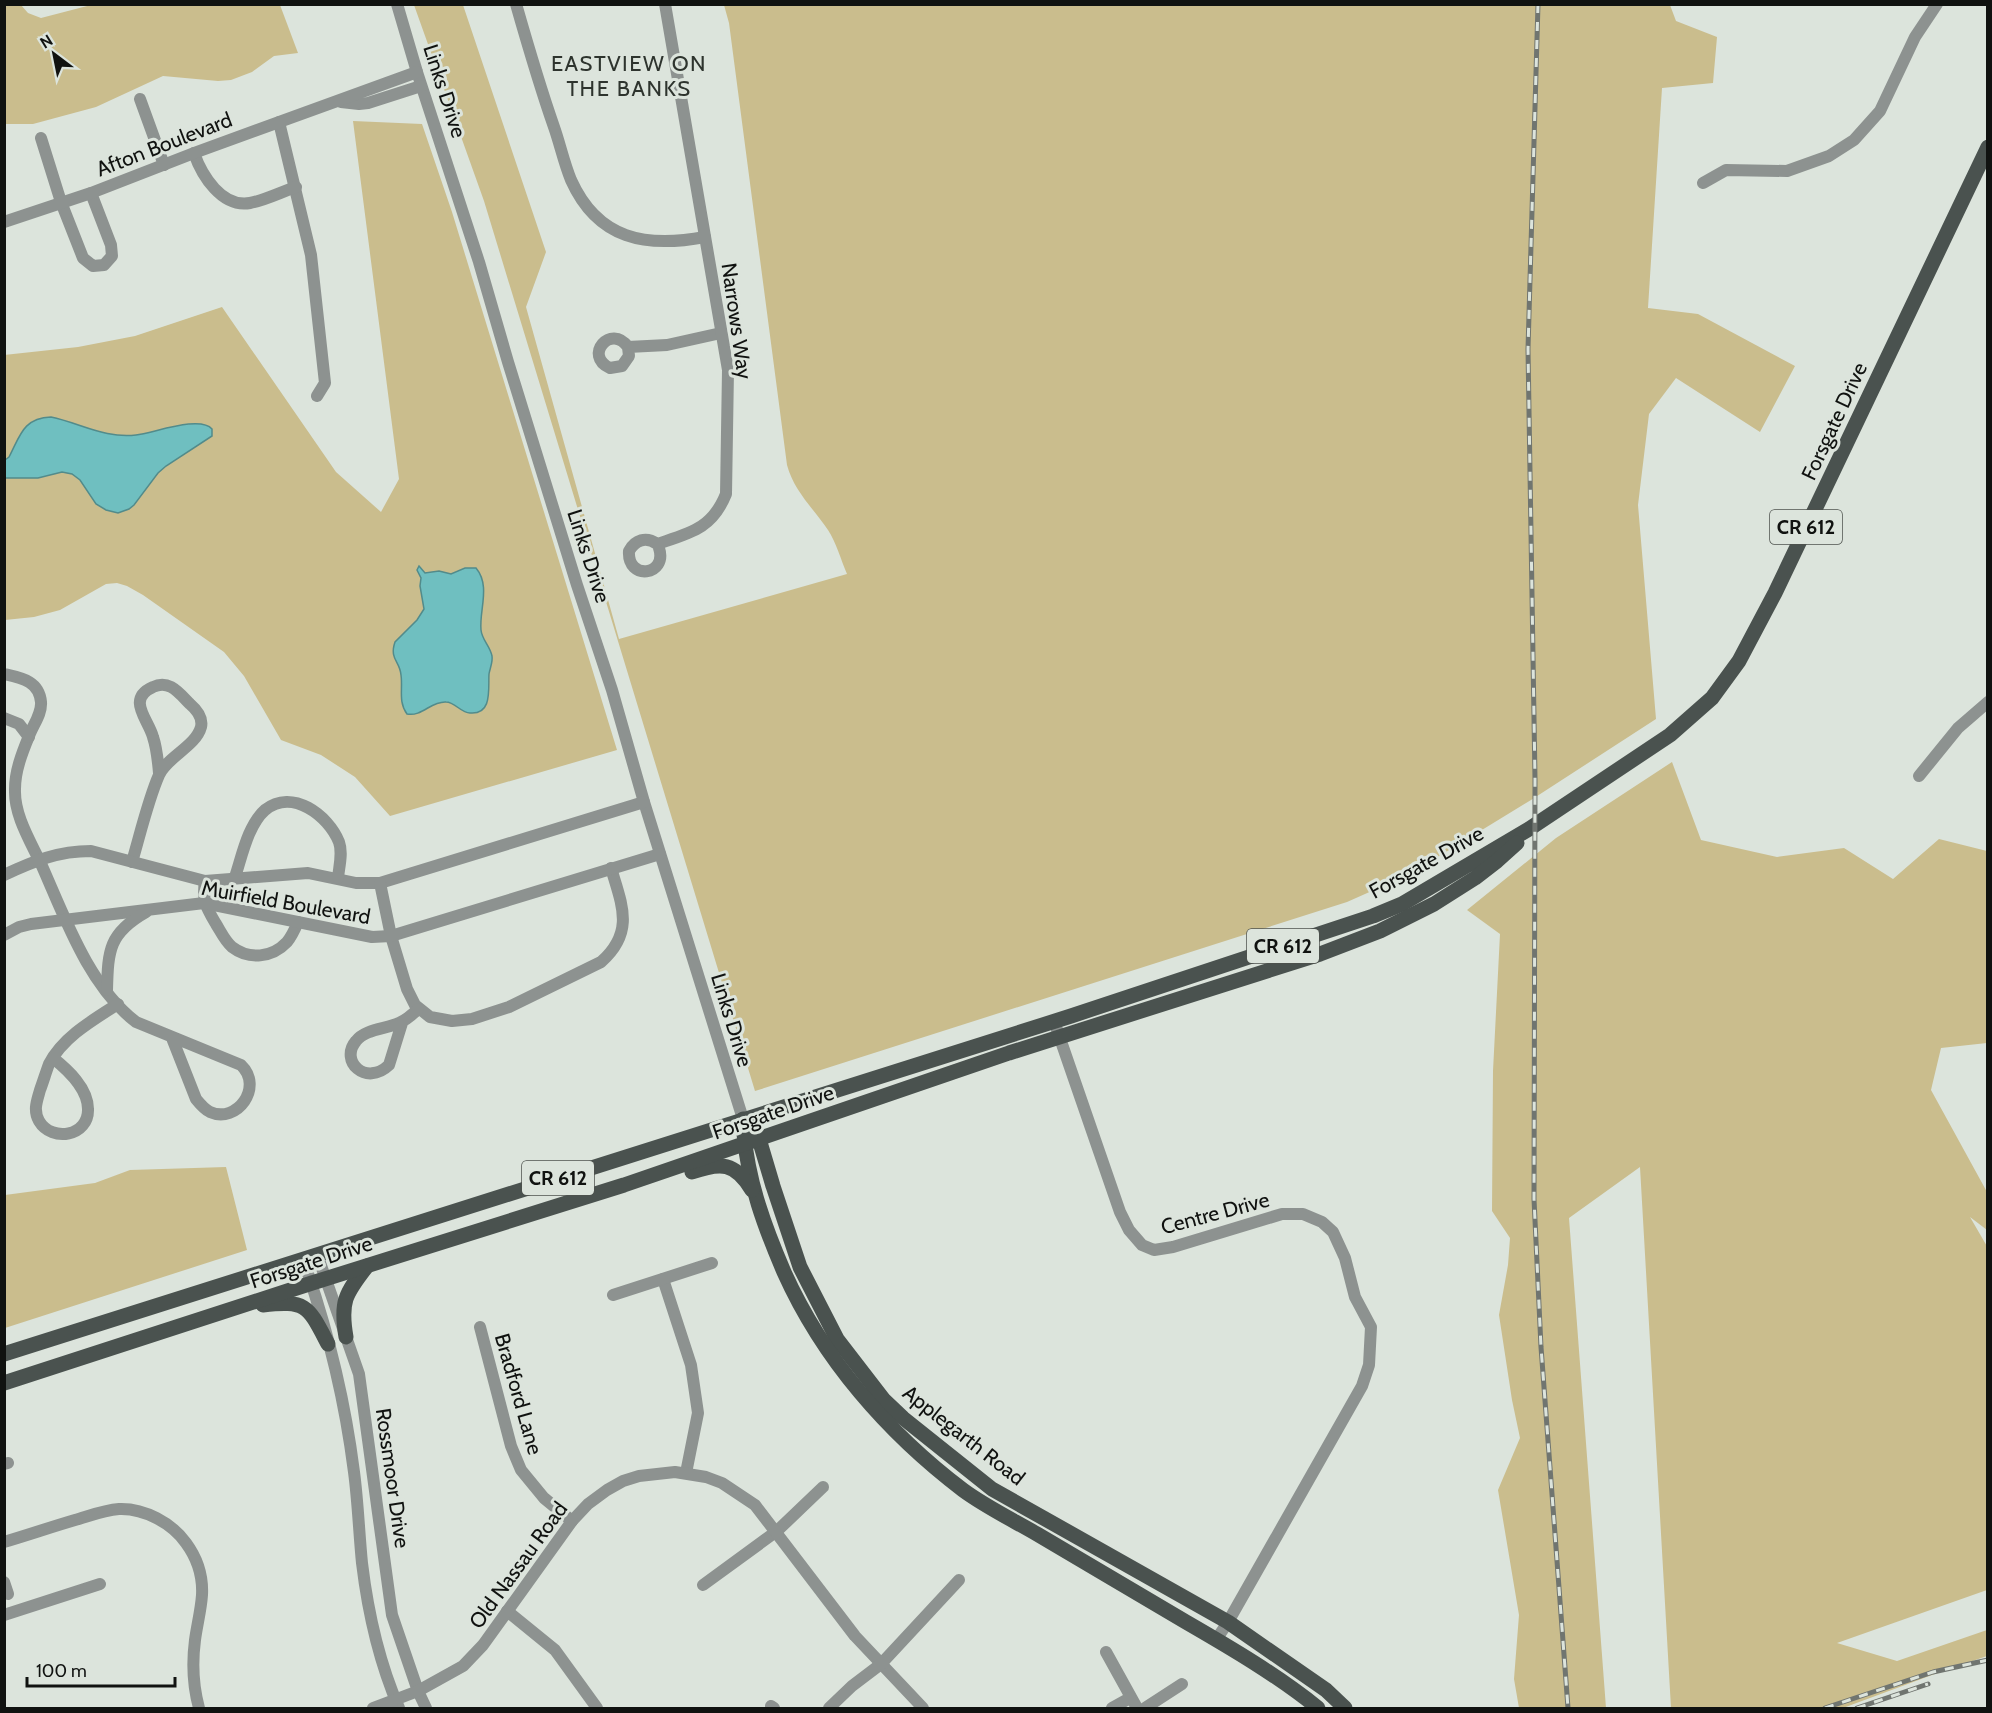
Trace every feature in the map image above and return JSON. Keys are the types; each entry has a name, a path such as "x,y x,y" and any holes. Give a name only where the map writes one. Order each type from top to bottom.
{"main road":[{"name":"Forsgate Drive","path":"4,1354 1054,1021 1373,916 1402,904 1529,830 1670,735 1712,698 1739,661 1775,593 1988,147"},
{"name":"Forsgate Drive","path":"4,1383 624,1185 1009,1053 1320,954 1380,931 1434,904 1497,861 1529,830"},
{"name":"Applegarth Road","path":"743,1119 772,1186 800,1267 837,1339 885,1400 903,1418 992,1489 1228,1622 1326,1690 1345,1708"},
{"name":"Applegarth Road","path":"752,1141 755,1195 774,1248 795,1295 815,1331 853,1386 874,1410 924,1458 965,1492 1216,1640 1291,1686 1318,1708"},
{"path":"624,1185 666,1180 709,1166 721,1165 731,1167 738,1173 755,1195"},
{"path":"346,1337 342,1315 346,1294 366,1266"},
{"path":"233,1309 298,1304 312,1317 328,1344"}],"street":[{"name":"Links Drive","path":"397,4 479,262 528,429 743,1119"},
{"path":"516,4 571,180 598,219 625,236 652,243 678,242 705,237"},
{"name":"Narrows Way","path":"659,548 661,559 652,571 637,570 630,562 629,551 637,541 647,539 657,544 693,532 720,510 726,494 728,370 664,4"},
{"path":"1702,183 1726,170 1788,171 1829,156 1854,141 1880,111 1915,37 1937,4"},
{"name":"Afton Boulevard","path":"4,222 91,193 417,72"},
{"name":"Afton Boulevard","path":"336,102 368,103 422,86"},
{"path":"140,99 164,165"},
{"path":"279,122 311,255 325,383 316,396"},
{"path":"41,138 61,202 83,258 93,266 104,265 112,256 111,245 91,193"},
{"path":"194,153 210,183 223,196 238,203 250,203 296,187"},
{"path":"628,347 667,345 721,333"},
{"path":"4,674 28,681 38,691 41,709 18,769 15,790 18,812 81,950 124,1013 136,1022 241,1065 250,1077 250,1091 246,1100 235,1110 225,1113 210,1112 203,1107 196,1099 172,1038"},
{"path":"132,862 159,773 157,750 139,705 140,698 144,692 159,684 172,686 197,710 201,726 198,735 159,773"},
{"path":"1920,776 1958,728 1988,702"},
{"path":"4,718 19,724 29,736"},
{"path":"235,877 252,829 260,816 267,809 286,802 307,806 316,812 333,832 340,843 338,879"},
{"name":"Muirfield Boulevard","path":"4,875 39,859 73,851 91,851 205,881 308,873 356,883 380,883 644,802"},
{"name":"Muirfield Boulevard","path":"4,935 19,927 66,919 204,903 372,937 391,936 660,855"},
{"path":"380,883 391,936 407,989 418,1009 430,1017 452,1021 472,1019 509,1007 601,962 617,943 624,920 611,868"},
{"path":"205,881 204,903 225,940 231,946 251,956 270,954 279,950 290,938 298,922"},
{"path":"107,990 111,946 129,921 152,908"},
{"path":"53,1058 75,1078 88,1106 88,1113 82,1127 68,1134 54,1133 46,1129 36,1114 36,1105 49,1065 53,1058 66,1042 83,1027 118,1004"},
{"path":"402,1023 392,1059 385,1069 367,1074 356,1068 351,1056 356,1040 366,1034 402,1023 418,1009"},
{"name":"Centre Drive","path":"1054,1021 1120,1212 1129,1230 1142,1245 1154,1250 1282,1214 1303,1214 1323,1222 1333,1232 1345,1258 1355,1298 1371,1327 1369,1365 1362,1386 1216,1640"},
{"name":"Rossmoor Drive","path":"310,1257 346,1337 359,1374 392,1615 426,1708"},
{"path":"613,1294 712,1263"},
{"path":"663,1279 691,1365 698,1413 686,1473"},
{"name":"Rossmoor Drive","path":"319,1281 328,1344 342,1403 354,1472 362,1562 371,1620 397,1705"},
{"name":"Bradford Lane","path":"480,1327 512,1446 521,1470 544,1498 572,1521"},
{"path":"349,1445 369,1445"},
{"name":"Old Nassau Road","path":"373,1708 397,1705 463,1666 483,1645 572,1521 588,1504 623,1481 663,1472 706,1477 722,1483 755,1504 855,1636 924,1708"},
{"path":"703,1585 777,1531 823,1487"},
{"path":"4,1542 100,1512 120,1509 140,1512 159,1519 183,1537 196,1559 201,1581 201,1606 194,1641 193,1669 199,1708"},
{"path":"829,1708 852,1686 881,1664 959,1580"},
{"path":"4,1615 100,1584"},
{"path":"507,1611 555,1650 597,1708"},
{"path":"371,1620 392,1615"},
{"path":"1106,1652 1133,1703 1112,1708"},
{"path":"1145,1708 1182,1684"}],"shaded area":[{"path":"4,5 21,5 28,13 41,18 91,5 280,5 298,53 274,56 252,72 231,80 163,76 96,107 33,124 5,124"},
{"path":"414,5 463,5 546,252 526,307 619,639 847,574 831,535 799,491 787,465 729,23 724,5 1670,5 1676,21 1717,37 1713,83 1662,88 1648,308 1698,314 1795,366 1760,432 1676,378 1649,414 1638,505 1656,719 1531,800 1410,874 1347,902 755,1091 484,201"},
{"path":"353,121 422,124 452,212 617,750 390,816 355,777 321,755 281,740 244,676 224,652 127,586 117,583 106,584 60,610 34,617 5,620 4,355 78,347 135,336 222,307 336,472 381,512 399,479"},
{"path":"1672,762 1701,840 1777,857 1844,848 1893,879 1939,839 1987,851 1987,1043 1941,1048 1931,1090 1987,1192 1987,1230 1970,1217 1988,1248 1987,1590 1837,1643 1897,1661 1987,1630 1987,1656 1843,1708 1671,1708 1640,1167 1569,1218 1606,1708 1519,1708 1514,1679 1519,1615 1498,1490 1520,1438 1499,1315 1508,1265 1510,1238 1492,1211 1493,1071 1500,934 1467,910 1556,838"},
{"path":"226,1167 247,1250 5,1328 5,1195 95,1183 130,1170"}],"water":[{"path":"51,417 114,435 144,434 176,426 198,424 212,429 212,436 166,466 134,505 118,513 96,504 80,480 72,474 62,472 38,478 5,478 5,460 9,457 20,435 34,421"},
{"path":"419,566 425,573 439,571 451,574 465,568 476,568 480,575 484,590 481,630 492,658 488,700 483,710 467,713 446,702 412,714 407,714 404,709 400,670 393,648 395,642 417,620 424,609 421,578 417,570"}],"railway":[{"path":"1538,4 1528,349 1535,779 1534,1199 1541,1347 1568,1708"},
{"path":"1825,1708 1933,1672 1988,1660"},
{"path":"1857,1708 1928,1684"}],"district":[{"name":"EASTVIEW ON THE BANKS","path":"629,76"}]}
